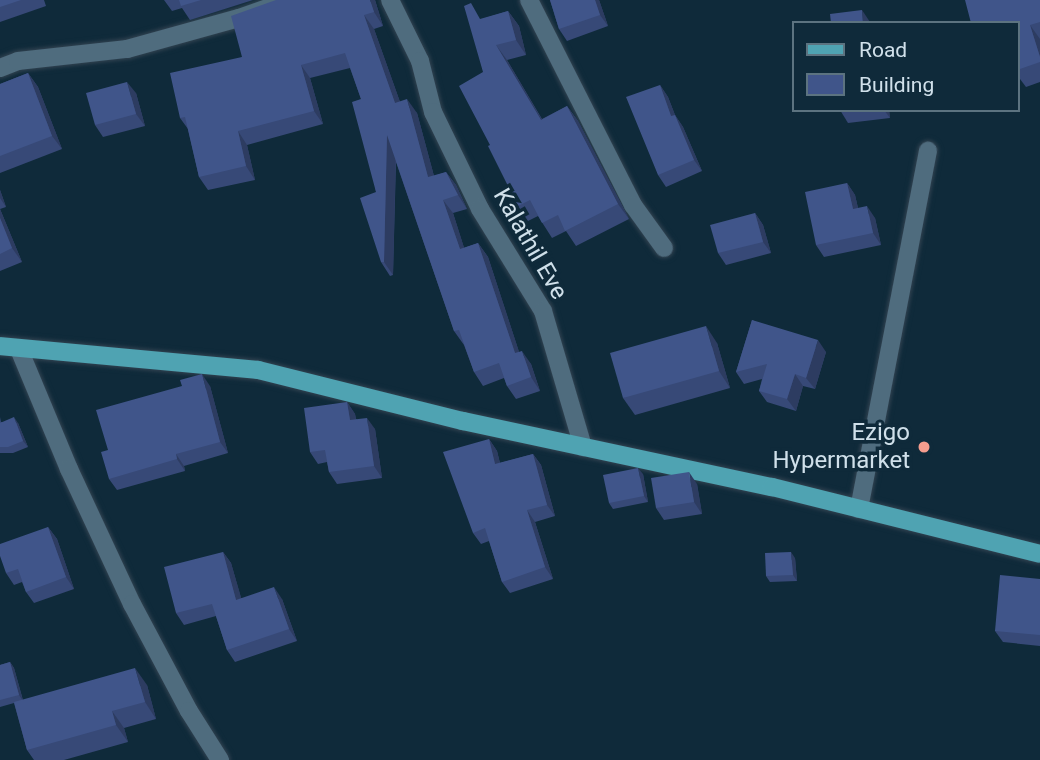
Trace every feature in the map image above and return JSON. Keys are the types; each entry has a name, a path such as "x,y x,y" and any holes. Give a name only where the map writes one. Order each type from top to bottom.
{"main road":[{"path":"0,346 258,370 463,421 859,509 1040,554"}],"street":[{"path":"0,68 18,61 127,49 239,19 290,0"},
{"name":"Kalathil Eve","path":"390,0 420,61 433,112 480,209 543,310 583,447"},
{"path":"529,0 633,205 664,248"},
{"path":"859,509 928,151"},
{"path":"19,349 69,469 132,604 189,711 220,760"}],"building":[{"path":"0,0 21,0 0,7"},
{"path":"179,0 201,0 181,6"},
{"path":"276,0 370,0 374,12 364,15 395,103 407,99 428,177 446,172 458,195 443,200 460,249 478,243 515,353 522,351 531,377 507,386 499,363 474,372 459,330 454,331 387,135 384,262 381,262 360,198 376,192 352,102 361,99 345,53 301,65 314,111 238,131 246,166 199,177 185,117 180,118 170,73 242,57 231,16"},
{"path":"550,0 595,0 600,15 559,29"},
{"path":"965,0 1040,0 1040,22 1030,25 1040,62 1019,69 1019,21 970,21"},
{"path":"471,3 480,19 508,11 516,40 496,45 541,120 567,106 618,204 565,231 558,215 542,223 530,200 518,206 459,86 483,72 464,6"},
{"path":"862,10 863,21 831,21 830,14"},
{"path":"28,73 52,136 0,156 0,84"},
{"path":"127,82 136,114 95,125 86,93"},
{"path":"660,85 671,116 675,115 694,160 658,175 626,97"},
{"path":"847,183 853,209 867,206 873,233 816,245 805,192"},
{"path":"755,213 763,242 718,253 710,225"},
{"path":"0,218 12,248 0,254"},
{"path":"752,320 818,340 806,378 795,374 787,399 759,391 767,364 736,372"},
{"path":"706,326 719,371 623,398 610,353"},
{"path":"202,374 220,442 176,454 177,459 109,479 101,452 108,450 96,410 182,386 180,380"},
{"path":"347,402 350,420 367,418 374,466 329,472 325,450 310,452 304,408"},
{"path":"14,417 23,441 0,447 0,423"},
{"path":"489,439 495,464 533,454 547,505 527,510 545,567 502,582 485,528 473,533 443,452"},
{"path":"638,468 644,496 609,503 603,475"},
{"path":"689,472 694,502 656,508 651,478"},
{"path":"48,527 66,577 26,592 18,569 6,573 0,556 0,544"},
{"path":"223,552 236,600 274,587 289,629 227,650 212,604 176,613 164,567"},
{"path":"791,552 793,575 766,576 765,553"},
{"path":"1000,575 1040,579 1040,635 995,631"},
{"path":"10,662 19,695 0,700 0,665"},
{"path":"135,668 145,702 112,711 116,725 27,750 14,702"}],"place":[{"name":"Ezigo Hypermarket","path":"924,447"}]}
